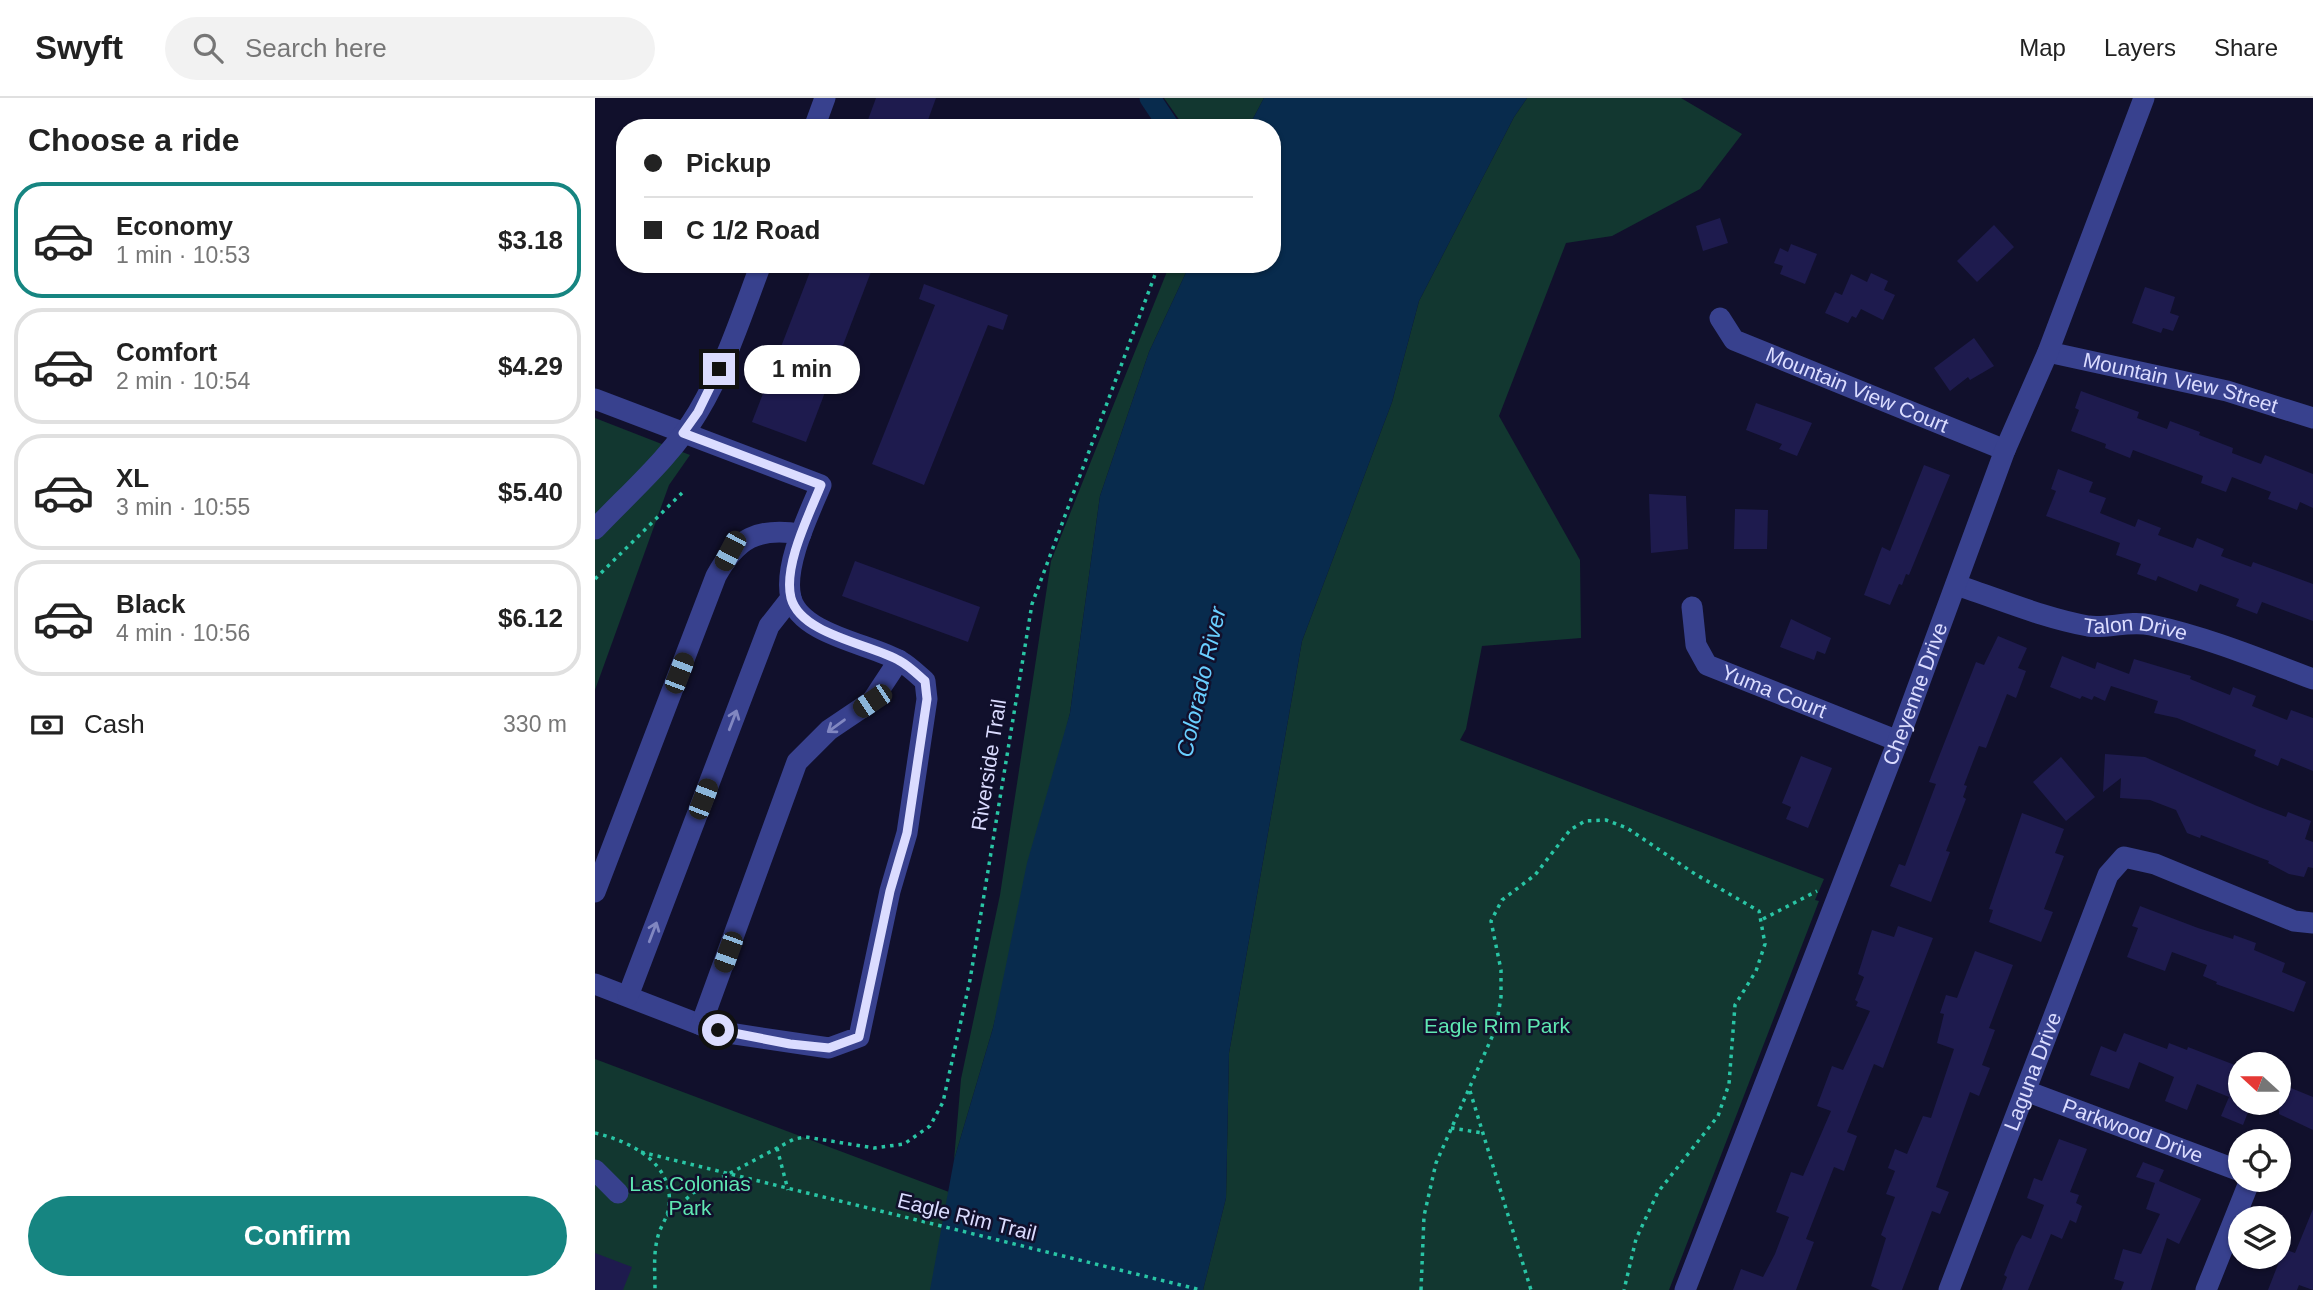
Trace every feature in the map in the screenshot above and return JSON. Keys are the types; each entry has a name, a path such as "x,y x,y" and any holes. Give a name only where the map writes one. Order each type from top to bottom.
{"street":[{"path":"817,119 825,98"},
{"name":"Cheyenne Drive","path":"1685,1290 1898,741 2005,450 2048,352 2144,98"},
{"path":"595,529 683,433 698,412 729,348 758,273"},
{"name":"Mountain View Court","path":"1720,317 1734,340 2005,450"},
{"name":"Mountain View Street","path":"2048,352 2227,391 2313,418"},
{"path":"595,399 821,485 801,534 791,569 791,598 803,617 823,630 899,660 925,681 927,699 907,833 890,891 859,1037 829,1048 735,1034 701,1025 595,984"},
{"path":"595,892 716,576 730,551 754,536 778,530 801,534"},
{"name":"Talon Drive","path":"1956,585 2043,616 2092,627 2126,621 2151,625 2215,643 2313,679"},
{"path":"628,996 769,626 791,598"},
{"name":"Yuma Court","path":"1692,607 1696,645 1707,665 1898,741"},
{"path":"701,1025 797,762 829,730 872,701 899,660"},
{"name":"Laguna Drive","path":"1949,1290 2108,875 2125,857 2155,864 2294,921 2313,923"},
{"name":"Parkwood Drive","path":"2026,1091 2228,1167"},
{"path":"595,1170 618,1193"},
{"path":"2206,1290 2245,1192"}],"path":[{"name":"Riverside Trail","path":"726,1175 777,1148 806,1137 874,1148 904,1144 929,1126 943,1102 970,980 1032,604 1157,273"},
{"path":"595,579 682,493"},
{"path":"1421,1290 1423,1216 1436,1163 1496,1028 1501,998 1501,970 1492,921 1502,901 1535,876 1570,830 1585,821 1606,820 1627,828 1695,874 1740,897 1759,911 1763,919 1765,944 1759,962 1735,1005 1729,1084 1718,1116 1658,1192 1636,1238 1625,1290"},
{"path":"1763,919 1819,890 1840,890"},
{"path":"1470,1090 1531,1290"},
{"path":"1451,1128 1483,1133"},
{"name":"Eagle Rim Trail","path":"595,1133 641,1152 726,1175 1201,1290"},
{"path":"777,1148 788,1190"},
{"path":"641,1152 663,1174 669,1194 667,1216 657,1240 653,1262 655,1289"},
{"path":"667,1216 693,1193 726,1175"}],"green space":[{"path":"1164,98 1264,98 1253,119 1179,119"},
{"name":"Eagle Rim Park","path":"1527,98 1681,98 1742,134 1700,189 1612,236 1566,243 1499,416 1580,560 1581,638 1482,646 1466,729 1460,740 1824,879 1815,900 1819,901 1669,1290 1203,1290 1226,1198 1229,1053 1302,641 1392,402 1419,301 1514,117"},
{"path":"1166,273 1186,273 1149,352 1100,496 1070,713 993,1028 954,1160 961,1079 1000,895 1051,561"},
{"path":"595,418 690,455 669,485 595,690"},
{"name":"Las Colonias Park","path":"595,1059 949,1192 933,1290 595,1290"}],"water":[{"name":"Colorado River","path":"1264,98 1527,98 1514,117 1419,301 1392,402 1302,641 1229,1053 1226,1198 1203,1290 930,1290 954,1160 993,1028 1027,863 1070,713 1100,496 1149,352 1186,273 1281,273 1281,119 1253,119"}],"building":[{"path":"876,98 936,98 928,119 868,119"},
{"path":"1720,218 1728,243 1703,251 1696,226"},
{"path":"1994,225 2014,247 1977,282 1957,261"},
{"path":"1791,244 1817,254 1805,284 1780,274 1783,266 1774,263 1780,248 1788,252"},
{"path":"810,273 871,273 806,442 752,422"},
{"path":"1871,273 1888,281 1884,290 1895,295 1883,320 1861,309 1856,318 1852,316 1848,323 1825,313 1835,292 1842,295 1851,274 1867,282"},
{"path":"924,284 1008,315 1003,330 988,325 924,485 872,464 935,305 919,299"},
{"path":"2145,287 2175,297 2170,313 2179,316 2173,331 2163,328 2161,333 2132,323"},
{"path":"1974,338 1994,366 1970,380 1968,377 1950,391 1934,368"},
{"path":"2081,391 2139,412 2137,418 2167,429 2170,421 2200,432 2199,435 2233,448 2232,453 2261,464 2265,455 2313,474 2313,508 2300,502 2297,510 2268,499 2271,492 2232,477 2226,492 2201,483 2203,476 2133,450 2130,458 2105,448 2106,444 2071,431 2079,410 2075,408"},
{"path":"1756,403 1812,423 1797,456 1779,449 1782,444 1746,430"},
{"path":"1924,465 1950,475 1909,575 1906,574 1902,585 1899,584 1890,605 1864,595 1882,547 1890,551"},
{"path":"2058,469 2093,482 2089,492 2106,498 2100,513 2135,527 2138,519 2161,528 2158,535 2193,548 2197,538 2224,549 2221,556 2251,567 2253,562 2313,584 2313,621 2262,602 2257,614 2236,606 2239,599 2200,584 2197,592 2158,576 2156,581 2137,574 2141,564 2116,555 2120,543 2046,516 2056,491 2051,489"},
{"path":"1649,494 1686,496 1688,549 1651,553"},
{"path":"1735,509 1768,510 1767,549 1734,549"},
{"path":"855,561 980,607 968,642 842,596"},
{"path":"1791,619 1831,638 1825,654 1817,651 1814,660 1780,647"},
{"path":"1998,636 2027,648 2018,668 2026,671 2016,698 2007,694 1986,748 1979,746 1964,785 1967,786 1963,797 1966,799 1946,851 1950,852 1931,902 1890,886 1899,864 1905,866 1936,784 1929,782 1976,662 1984,665"},
{"path":"2062,656 2095,669 2097,662 2129,674 2134,659 2191,676 2190,679 2230,695 2233,687 2256,696 2252,706 2287,720 2291,710 2313,718 2313,771 2281,758 2278,766 2254,756 2256,750 2177,718 2154,713 2158,701 2111,686 2105,701 2094,696 2092,700 2082,696 2080,699 2050,687"},
{"path":"2105,754 2145,757 2257,806 2286,817 2288,812 2311,821 2305,839 2313,842 2313,868 2308,867 2304,877 2289,874 2268,863 2269,861 2201,835 2200,838 2187,833 2176,810 2150,800 2120,798 2121,778 2103,792"},
{"path":"1801,756 1832,768 1808,828 1786,819 1791,807 1782,803"},
{"path":"2061,757 2095,797 2066,821 2033,782"},
{"path":"2022,813 2064,829 2055,853 2064,856 2044,909 2053,912 2041,942 1989,922 1993,910 1989,909"},
{"path":"2140,906 2198,928 2233,939 2234,935 2256,943 2254,950 2285,963 2282,972 2306,982 2294,1012 2216,984 2217,982 2203,976 2207,965 2172,952 2165,971 2127,957 2138,928 2132,926"},
{"path":"1898,926 1933,938 1883,1068 1874,1064 1847,1132 1857,1136 1844,1171 1834,1167 1806,1239 1814,1242 1796,1290 1733,1290 1741,1269 1763,1277 1775,1254 1789,1217 1776,1212 1791,1172 1803,1176 1831,1111 1817,1106 1832,1066 1843,1070 1870,1011 1856,1006 1858,1002 1855,1000 1864,977 1858,974 1872,930 1894,937"},
{"path":"1975,951 2013,965 1989,1028 1995,1030 1982,1065 1990,1068 1979,1096 1970,1092 1936,1187 1949,1192 1940,1214 1932,1211 1902,1290 1880,1290 1871,1286 1886,1238 1881,1235 1895,1197 1886,1194 1895,1171 1888,1168 1895,1149 1907,1154 1923,1116 1931,1118 1954,1049 1937,1043 1944,1014 1940,1013 1946,995 1957,998"},
{"path":"2124,1033 2167,1049 2169,1043 2187,1050 2188,1047 2228,1062 2228,1097 2197,1084 2187,1110 2165,1101 2174,1077 2139,1062 2129,1089 2090,1075 2101,1046 2116,1052"},
{"path":"2291,1088 2313,1097 2313,1130 2281,1115 2291,1115"},
{"path":"2228,1099 2228,1115 2247,1115 2243,1125 2221,1116"},
{"path":"2059,1139 2087,1149 2070,1192 2079,1195 2076,1203 2082,1206 2076,1223 2070,1220 2062,1239 2051,1234 2028,1290 2002,1290 2007,1277 2004,1275 2016,1245 2022,1235 2031,1239 2044,1205 2027,1198 2034,1178 2042,1181"},
{"path":"2143,1162 2164,1170 2159,1181 2201,1199 2179,1244 2167,1238 2151,1290 2121,1290 2124,1282 2114,1279 2123,1249 2141,1254 2160,1214 2146,1209 2155,1183 2136,1177"},
{"path":"2313,1209 2313,1290 2299,1285 2297,1290 2268,1290 2276,1269 2291,1269 2291,1252 2295,1253"},
{"path":"595,1253 632,1267 623,1290 595,1290"}],"waterway":[{"path":"1150,98 1164,119"}],"route":[{"path":"718,1030 790,1044 829,1048 859,1037 890,891 907,833 927,699 925,681 899,660 823,630 803,617 791,598 791,569 801,534 821,485 683,433 698,412 719,369"}]}
